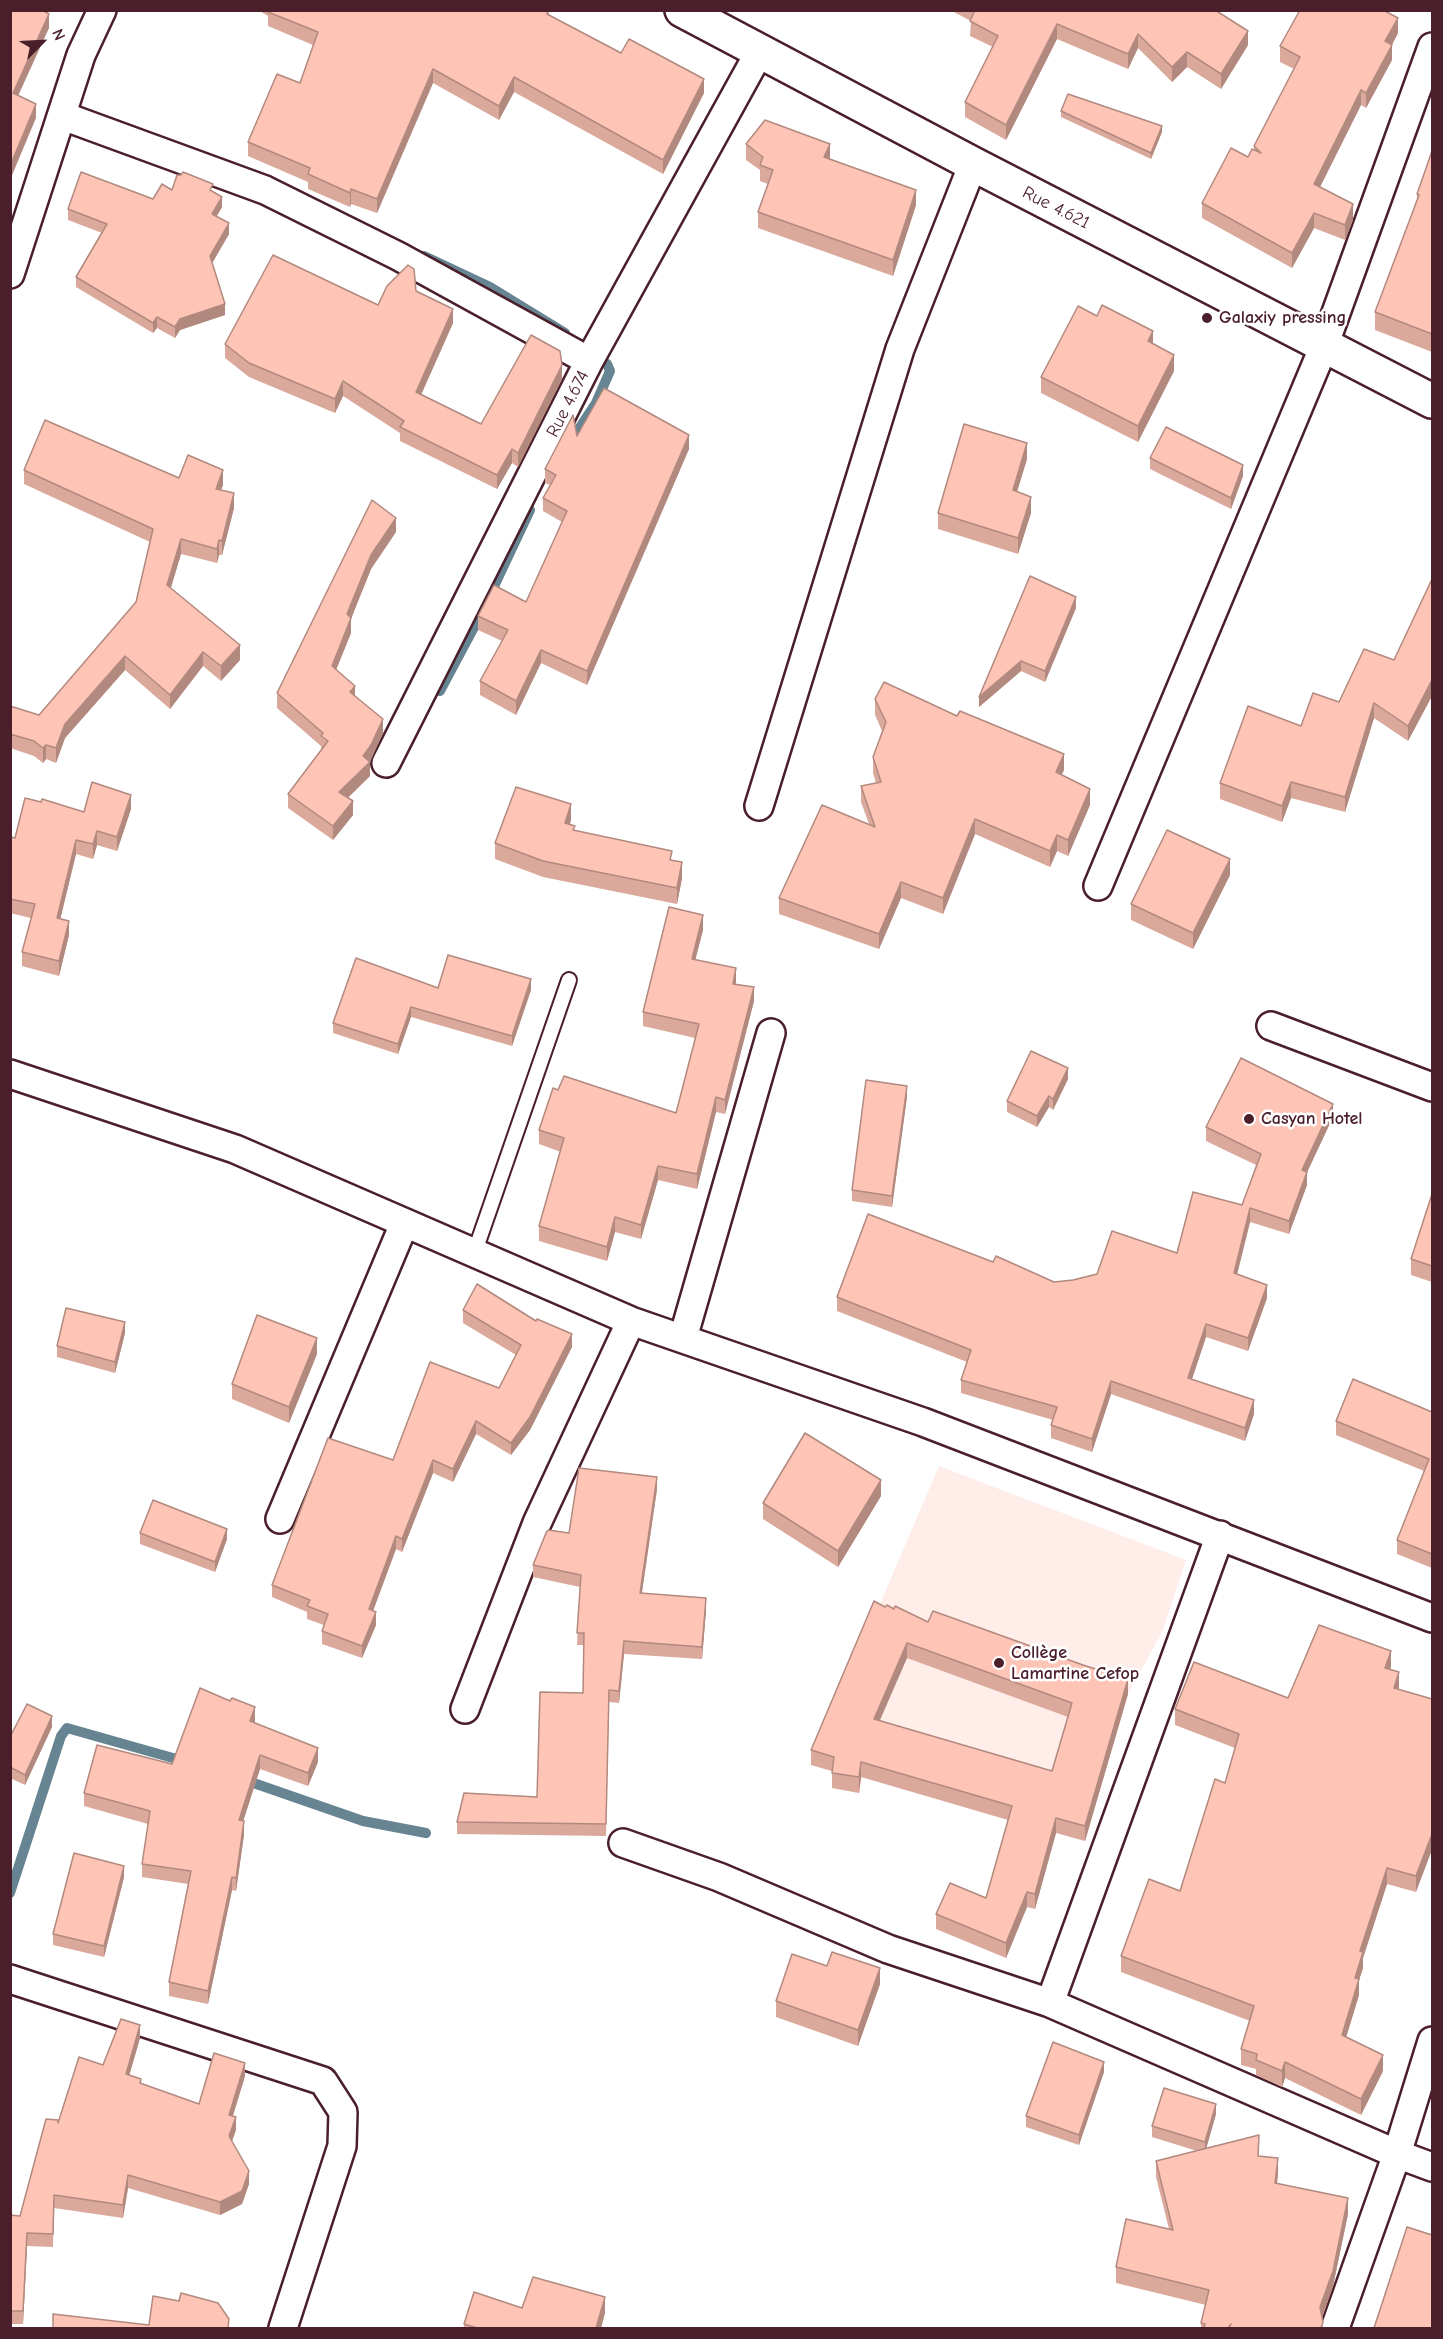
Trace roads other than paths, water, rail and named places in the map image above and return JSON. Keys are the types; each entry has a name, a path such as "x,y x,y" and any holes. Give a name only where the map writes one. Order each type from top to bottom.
{"street":[{"path":"10,274 81,55 102,10"},
{"name":"Rue 4.621","path":"682,10 972,164 1432,401"},
{"path":"1098,886 1324,346 1432,46"},
{"name":"Rue 4.674","path":"386,763 589,362 760,51"},
{"path":"63,116 265,190 398,256 589,362"},
{"path":"759,806 900,349 972,164"},
{"path":"1271,1026 1432,1087"},
{"path":"683,1338 771,1033"},
{"path":"10,1074 235,1149 631,1321 923,1422 1432,1618"},
{"path":"280,1519 404,1224"},
{"path":"465,1709 537,1523 631,1321"},
{"path":"1050,2003 1220,1535"},
{"path":"623,1843 719,1877 888,1949 1050,2003 1397,2154 1432,2167"},
{"path":"10,1978 323,2081 343,2112 342,2146 283,2328"},
{"path":"1335,2328 1397,2154 1432,2041"}],"lane":[{"path":"474,1254 569,980"}],"waterway":[{"path":"424,256 490,287 565,333"},
{"path":"569,444 596,403 610,371 607,364"},
{"path":"440,691 479,618 530,510"},
{"path":"10,1893 61,1736 67,1728 187,1762"},
{"path":"242,1779 363,1821 426,1833"}],"place":[{"name":"Galaxiy pressing","path":"1207,318"},
{"name":"Casyan Hotel","path":"1249,1119"},
{"name":"Collège Lamartine Cefop","path":"999,1663"}]}
